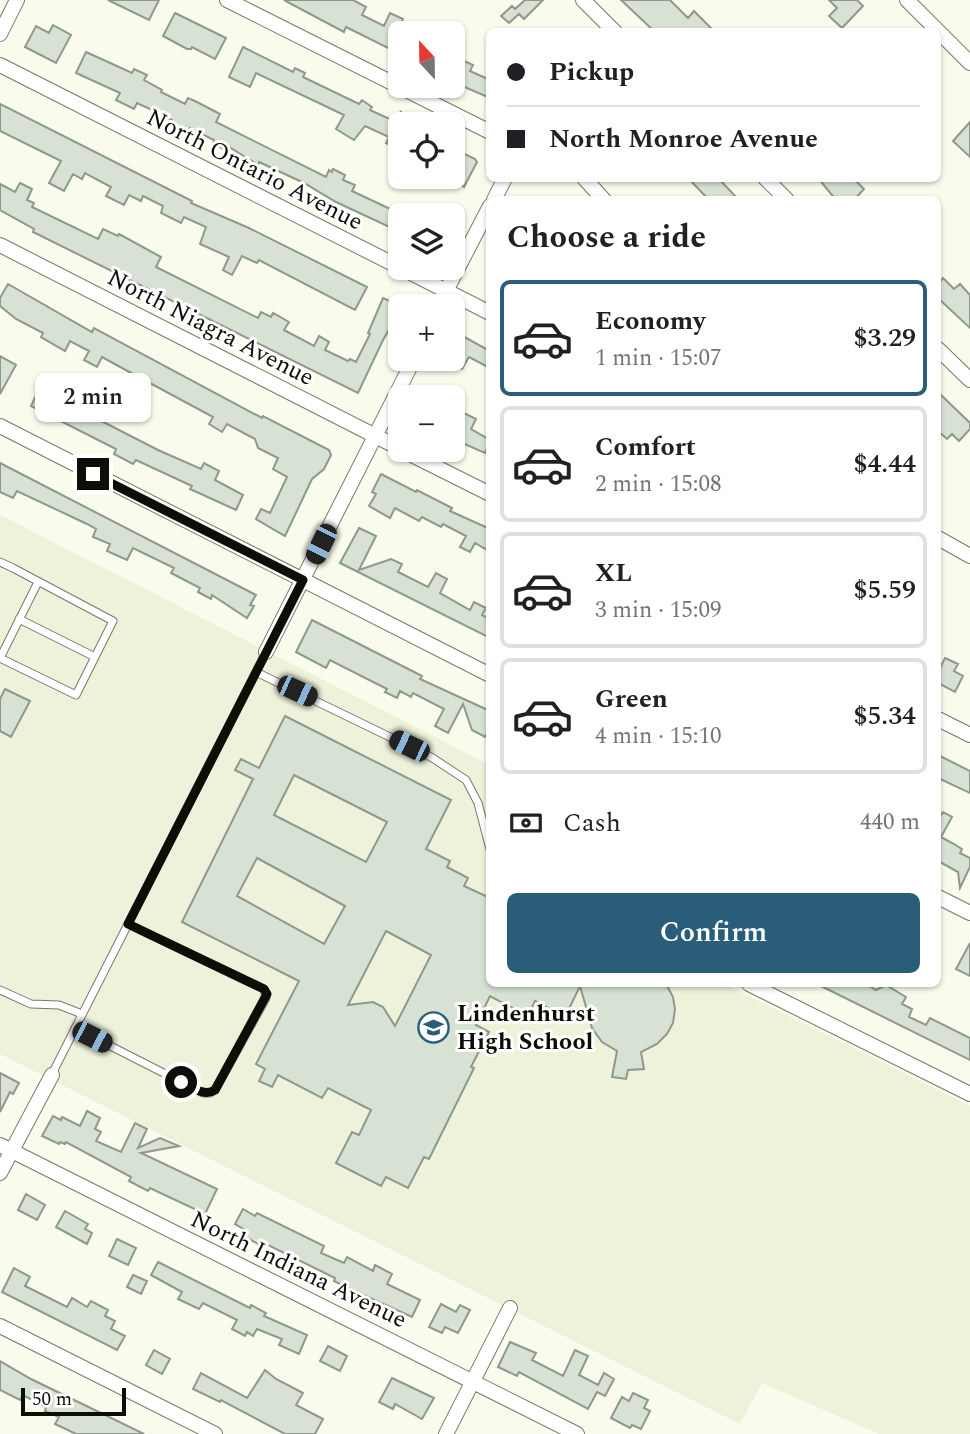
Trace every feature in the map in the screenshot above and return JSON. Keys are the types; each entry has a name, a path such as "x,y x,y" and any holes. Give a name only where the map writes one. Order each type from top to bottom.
{"street":[{"path":"0,34 17,0"},
{"path":"227,0 486,130"},
{"path":"583,0 611,28"},
{"path":"907,0 935,28"},
{"path":"941,34 970,63"},
{"name":"North Ontario Avenue","path":"0,65 486,311"},
{"path":"588,182 600,196"},
{"path":"769,182 783,196"},
{"path":"444,294 486,214"},
{"name":"North Niagra Avenue","path":"0,245 388,443"},
{"path":"941,352 970,380"},
{"path":"266,652 408,371"},
{"path":"0,426 486,672"},
{"name":"North Niagra Avenue","path":"427,462 486,492"},
{"path":"941,540 970,556"},
{"path":"941,720 970,735"},
{"path":"941,898 970,913"},
{"path":"755,987 970,1094"},
{"path":"0,1173 6,1148 52,1075"},
{"name":"North Indiana Avenue","path":"6,1148 577,1434"},
{"path":"446,1434 510,1308"},
{"path":"0,1326 215,1434"}],"lane":[{"path":"0,562 113,621 76,695 0,658 38,582"},
{"path":"19,620 95,657"},
{"path":"52,1075 266,652"},
{"path":"256,672 431,757 466,780 478,803 486,834"},
{"path":"75,1028 203,1093 210,1093 215,1090 266,998 264,989 128,924"},
{"path":"0,990 31,1004 60,1005 82,1014"}],"shaded area":[{"name":"Lindenhurst High School","path":"0,515 486,763 486,987 730,987 970,1106 970,1434 879,1434 762,1383 740,1424 0,1054"}],"building":[{"path":"108,0 159,0 149,20"},
{"path":"284,0 353,0 366,7 362,15 384,26 390,13 403,19 388,21 388,48 346,27 344,32"},
{"path":"525,0 543,0 524,19 519,14 509,23 501,16 512,6 515,9"},
{"path":"621,0 670,0 688,18 694,11 711,28 651,28"},
{"path":"829,0 857,0 863,6 842,28 829,16 837,8"},
{"path":"175,13 226,38 215,59 192,47 187,49 163,36"},
{"path":"53,25 71,35 56,63 25,47 36,26 49,33"},
{"path":"243,47 293,72 295,68 305,73 303,77 359,104 362,100 372,107 370,110 388,118 388,137 365,126 354,140 336,129 344,115 256,73 250,87 229,77"},
{"path":"86,52 132,73 134,69 147,75 144,80 162,90 161,92 185,104 188,98 220,114 216,122 326,177 329,170 332,172 333,169 345,175 343,180 355,185 352,191 388,208 388,226 336,202 304,183 259,162 258,165 229,147 227,151 213,143 214,140 190,128 188,132 171,124 172,120 137,103 134,109 116,100 120,93 76,73"},
{"path":"466,62 473,65 470,71 486,78 486,96 466,88"},
{"path":"0,104 192,201 191,203 249,228 367,287 355,310 259,260 257,263 242,256 232,275 223,270 229,257 200,244 206,227 184,217 181,223 161,213 163,206 143,196 141,201 129,195 124,205 106,196 111,187 85,173 82,179 73,174 64,191 49,183 61,161 0,131"},
{"path":"970,122 970,157 953,141"},
{"path":"465,154 477,162 465,185"},
{"path":"692,182 722,182 735,196 705,196"},
{"path":"821,182 857,182 864,189 858,196 833,196"},
{"path":"20,183 32,189 27,200 34,203 32,207 98,239 103,229 118,236 119,234 161,257 156,267 258,318 261,312 271,317 273,313 289,322 284,330 314,346 319,336 329,342 325,350 348,361 350,359 356,362 383,298 388,300 388,331 358,393 33,232 34,229 0,210 0,184 15,192"},
{"path":"943,278 954,289 960,284 970,295 970,328 941,301"},
{"path":"8,284 92,332 94,328 262,418 263,416 329,450 331,455 324,469 312,479 285,536 256,519 261,509 270,513 287,477 273,469 278,458 258,448 255,439 227,424 222,432 209,424 213,417 102,357 97,367 84,360 89,351 70,341 65,351 41,337 43,333 16,319 0,306 0,298"},
{"path":"465,337 486,349 486,366 469,357 465,364"},
{"path":"0,356 16,365 0,394"},
{"path":"39,389 158,450 201,469 204,463 219,471 215,480 243,495 236,510 136,460 133,464 114,454 116,449 31,406"},
{"path":"941,395 970,423 970,429 959,441 952,434 947,439 941,434"},
{"path":"465,414 476,419 471,429 486,438 485,453 465,444"},
{"path":"0,463 256,595 250,605 254,606 247,618 212,595 211,599 198,592 200,588 171,573 174,568 133,548 127,560 107,551 110,544 93,537 96,529 87,524 17,491 13,498 0,492"},
{"path":"381,474 416,492 417,490 452,508 450,511 486,527 486,549 475,543 470,552 460,547 466,536 422,517 419,521 395,508 390,518 369,506 376,494 372,492"},
{"path":"359,528 376,536 359,570 391,559 402,564 398,572 428,587 436,573 447,579 440,593 470,610 474,602 486,608 482,615 486,617 486,636 340,563"},
{"path":"312,620 422,676 420,679 486,709 486,735 472,730 463,704 448,733 435,726 444,709 413,693 411,697 400,691 397,698 385,692 387,689 330,660 326,668 296,652"},
{"path":"945,658 958,664 954,671 963,676 955,692 941,685 941,666"},
{"path":"5,689 30,701 11,737 0,731 0,699"},
{"path":"285,716 451,800 426,849 450,861 447,867 468,878 464,886 486,896 486,987 580,987 565,1017 535,1001 528,1016 490,996 476,1025 489,1032 471,1067 474,1068 429,1159 424,1157 408,1188 386,1177 381,1186 336,1163 352,1132 359,1135 371,1110 328,1088 322,1098 278,1075 272,1087 259,1081 265,1069 256,1064 299,981 182,922 253,779 235,770 241,759 259,768","holes":["294,775 387,822 366,862 274,815","257,858 345,906 324,944 237,896","386,931 431,955 395,1026 383,1007 373,1002 348,1005"]},
{"path":"941,756 970,771 970,793 941,779"},
{"path":"943,812 952,817 941,837"},
{"path":"941,837 962,849 960,853 970,858 970,867 960,888 958,872 941,863"},
{"path":"970,943 970,976 956,969"},
{"path":"580,987 668,987 673,997 673,1023 667,1034 657,1044 641,1052 644,1069 628,1070 626,1079 612,1077 617,1051 602,1042 592,1028"},
{"path":"823,987 871,987 876,990 889,987 906,997 902,1004 912,1009 909,1017 926,1025 930,1018 970,1038 970,1060"},
{"path":"0,1073 19,1083 13,1094 10,1092 0,1112"},
{"path":"87,1111 100,1118 95,1129 101,1132 96,1141 121,1152 135,1123 147,1129 138,1148 160,1138 179,1146 141,1153 217,1189 205,1214 150,1188 148,1191 129,1181 131,1177 66,1142 59,1144 42,1136 53,1116 61,1120 62,1117 80,1126"},
{"path":"26,1194 45,1205 37,1220 18,1210"},
{"path":"243,1209 255,1216 257,1213 324,1246 321,1253 344,1263 347,1257 373,1271 375,1265 392,1274 387,1284 420,1300 412,1317 334,1281 335,1278 260,1241 258,1244 244,1236 247,1231 235,1224"},
{"path":"65,1211 88,1224 85,1229 92,1233 87,1244 56,1227"},
{"path":"117,1239 136,1248 128,1265 109,1256"},
{"path":"158,1262 250,1308 251,1305 266,1313 264,1316 307,1335 299,1354 279,1345 282,1339 257,1329 253,1336 247,1332 245,1336 232,1329 237,1320 203,1303 199,1309 178,1299 182,1292 151,1275"},
{"path":"14,1268 30,1277 25,1286 67,1307 72,1298 87,1307 91,1301 108,1310 105,1316 115,1321 111,1329 125,1336 117,1350 2,1292"},
{"path":"133,1275 147,1281 141,1294 127,1287"},
{"path":"441,1304 456,1312 460,1305 470,1310 458,1333 445,1327 442,1333 429,1327"},
{"path":"510,1342 536,1353 532,1360 563,1376 575,1350 588,1356 579,1375 598,1385 604,1373 614,1379 605,1396 597,1392 588,1409 519,1372 517,1376 498,1367"},
{"path":"328,1346 347,1356 340,1371 320,1361"},
{"path":"154,1350 170,1359 162,1374 146,1365"},
{"path":"0,1361 144,1434 76,1434 55,1424 59,1417 45,1411 46,1407 23,1395 20,1400 0,1390"},
{"path":"265,1370 303,1393 296,1405 323,1419 315,1434 285,1434 221,1400 220,1402 193,1389 201,1373 247,1398"},
{"path":"392,1378 434,1398 422,1419 395,1404 393,1409 379,1402"},
{"path":"633,1393 648,1400 644,1408 650,1411 641,1429 632,1425 630,1428 611,1418 622,1397 629,1401"}],"place":[{"name":"Lindenhurst High School","path":"434,1027"}],"route":[{"path":"93,474 303,580 128,924 264,989 267,994 215,1090 203,1093 181,1082"}]}
